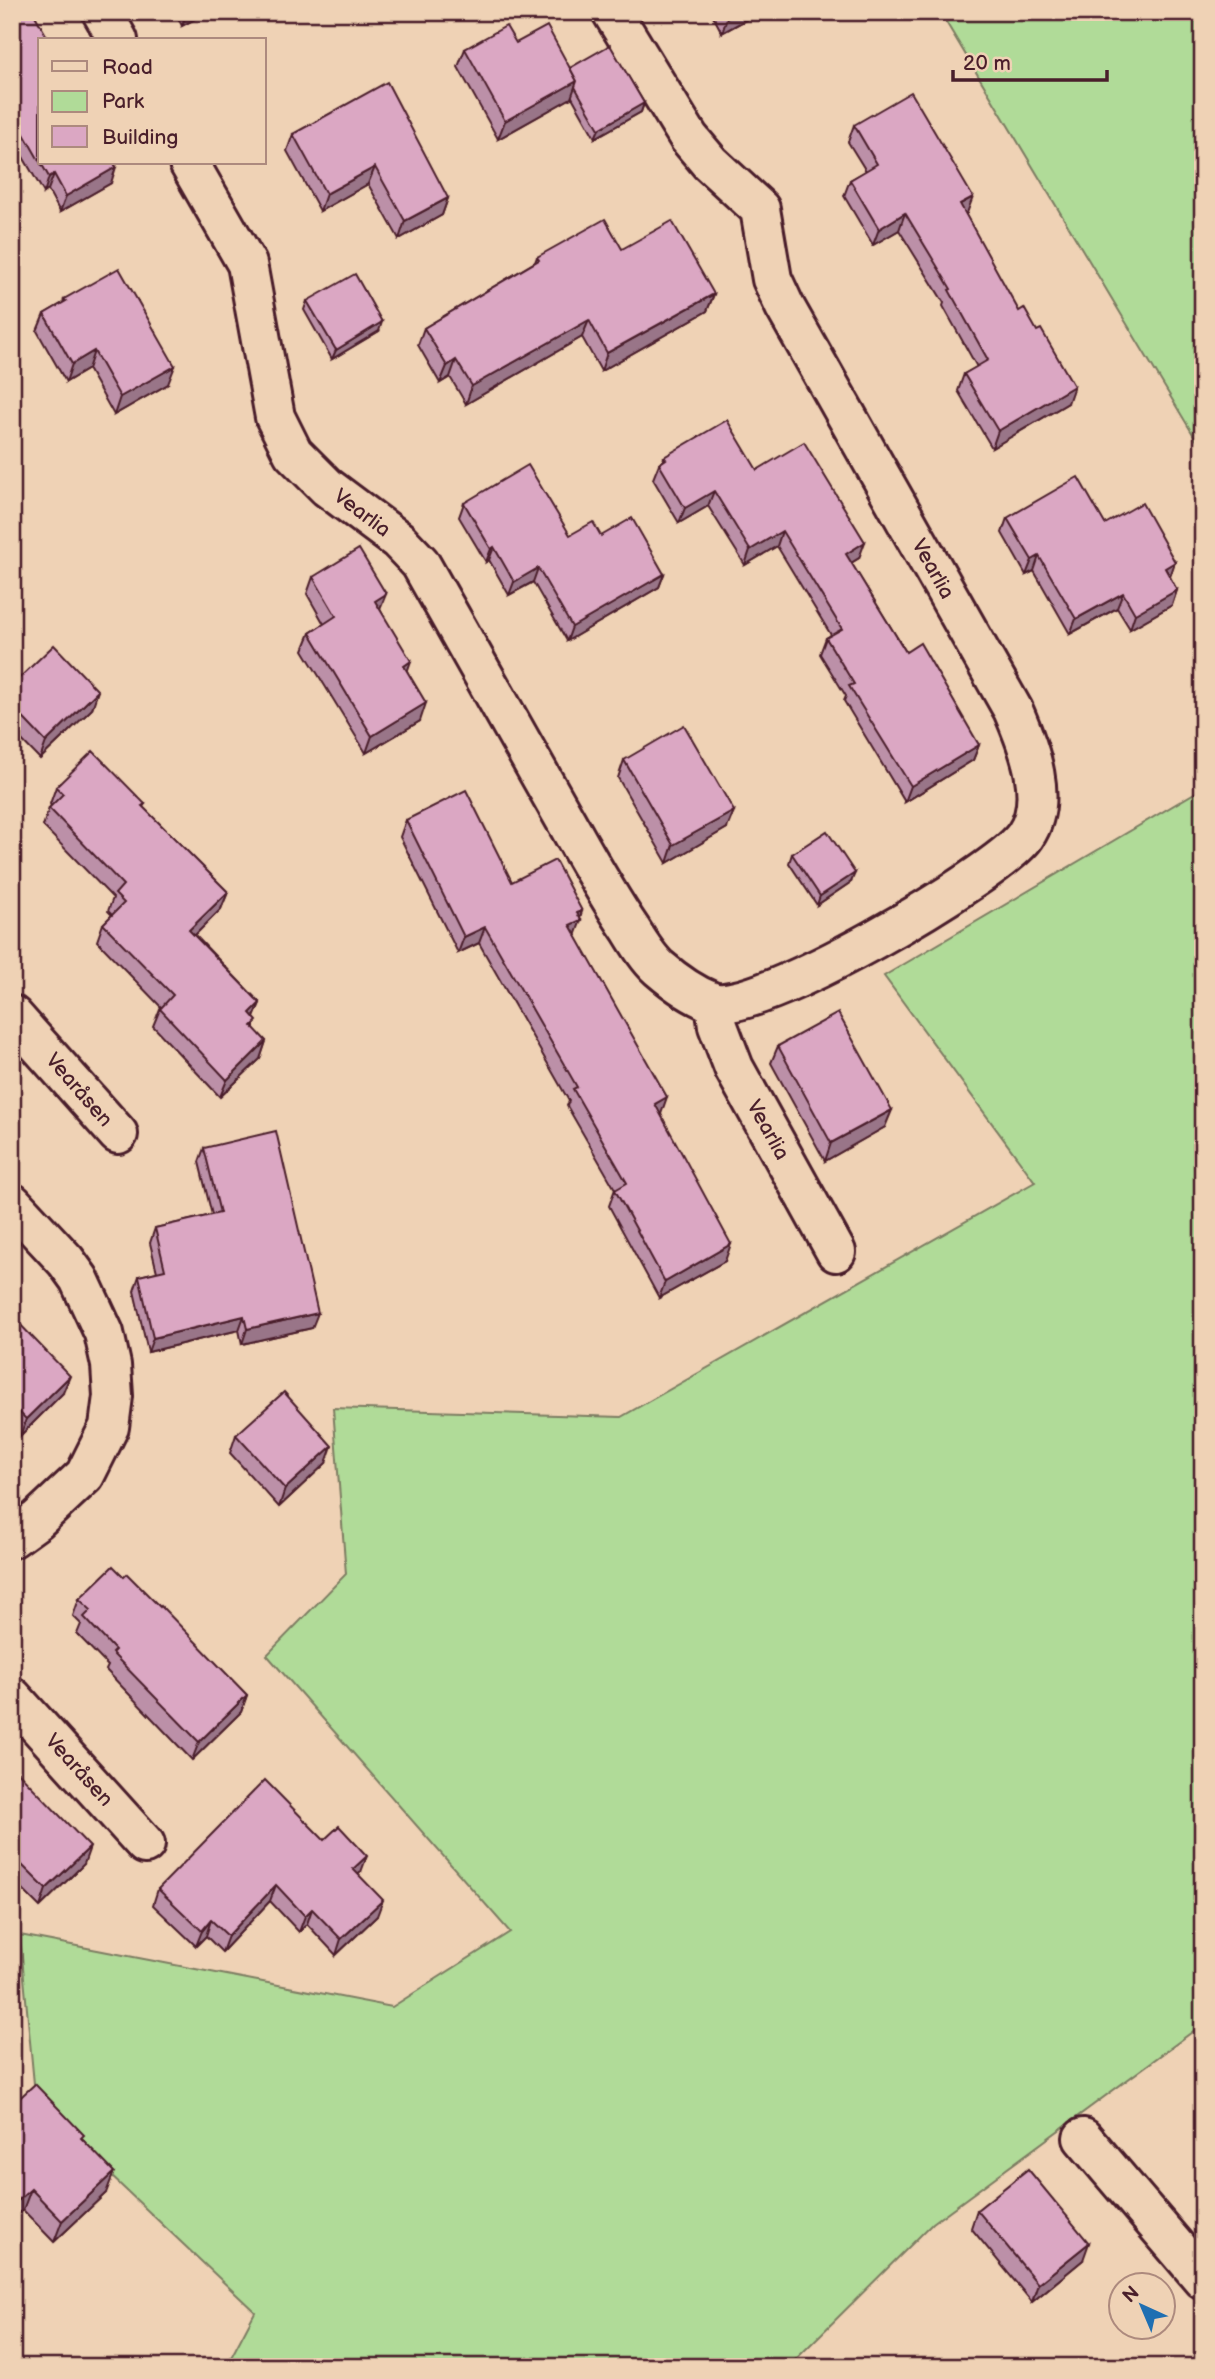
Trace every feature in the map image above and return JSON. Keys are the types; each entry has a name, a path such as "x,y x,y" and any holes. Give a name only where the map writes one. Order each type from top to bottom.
{"street":[{"path":"102,12 117,38"},
{"name":"Vearlia","path":"190,164 247,264 275,417 293,453 327,487 398,540 420,564 610,899 658,967 682,985 715,1003 742,1001 831,963 886,934 999,862 1025,836 1036,809 1035,785 1028,745 1013,710 785,307 772,279 760,209 710,163 689,138 612,12"},
{"name":"Vearlia","path":"715,1003 718,1026 734,1068 836,1251"},
{"name":"Vearåsen","path":"12,1015 118,1134"},
{"path":"12,1203 66,1261 79,1279 104,1334 111,1365 113,1396 109,1427 85,1475 37,1520 12,1538"},
{"name":"Vearåsen","path":"12,1696 145,1844"},
{"path":"1083,2138 1203,2279"}],"green space":[{"path":"940,12 1203,12 1203,451"},
{"path":"1203,788 1203,2024 933,2223 788,2367 226,2367 255,2312 36,2105 20,1935 392,2007 510,1932 267,1655 346,1574 333,1408 621,1417 1035,1182 884,976"}],"building":[{"path":"12,12 33,12 48,38 38,38 38,158 12,113"},
{"path":"724,12 738,12 727,18"},
{"path":"506,26 516,43 547,26 577,81 505,121 465,49"},
{"path":"610,45 644,103 599,129 575,87 577,81 570,68"},
{"path":"387,82 448,198 405,221 375,167 326,194 293,134"},
{"path":"911,92 973,197 960,204 1019,311 1024,308 1037,331 1041,329 1074,386 998,431 964,374 988,360 949,290 951,289 905,213 879,229 850,180 877,164 854,125"},
{"path":"42,164 114,164 116,167 66,196 54,174 49,177"},
{"path":"605,219 622,249 672,221 714,294 607,353 589,320 472,386 456,360 447,366 424,328 539,260 537,257"},
{"path":"119,268 175,366 120,397 94,351 72,364 44,314 66,301 64,299"},
{"path":"355,274 382,322 336,350 307,301"},
{"path":"727,420 757,470 804,442 865,542 846,554 906,652 920,643 979,745 911,786 849,686 854,684 826,638 842,629 782,531 750,550 714,491 685,508 659,464 666,459 664,457"},
{"path":"528,465 570,535 593,522 601,536 632,518 664,574 572,627 538,568 514,582 464,503"},
{"path":"1078,477 1105,524 1142,503 1175,562 1165,568 1177,590 1135,614 1123,593 1076,619 1039,556 1032,560 1007,518"},
{"path":"359,549 386,594 375,601 411,661 404,666 426,703 372,736 310,633 336,616 313,577"},
{"path":"54,645 98,691 46,742 12,706 12,685"},
{"path":"684,725 734,811 673,845 624,760"},
{"path":"93,751 145,804 142,806 228,892 189,930 260,1003 250,1013 257,1021 252,1026 266,1041 227,1080 160,1009 173,995 103,924 124,903 115,894 123,885 49,808 63,794 56,787"},
{"path":"466,790 512,882 555,860 582,911 577,913 581,920 570,925 667,1097 655,1104 731,1244 665,1282 615,1190 627,1183 573,1089 577,1087 485,927 464,937 406,820"},
{"path":"827,831 855,873 820,896 792,854"},
{"path":"838,1013 892,1110 831,1143 778,1046"},
{"path":"276,1131 318,1313 247,1329 244,1316 153,1338 139,1276 165,1270 155,1228 220,1213 204,1148"},
{"path":"12,1316 70,1376 26,1419 12,1405"},
{"path":"284,1392 332,1446 285,1489 236,1435"},
{"path":"113,1566 124,1577 127,1574 161,1606 247,1695 199,1742 112,1653 115,1650 84,1617 91,1610 79,1599"},
{"path":"12,1766 90,1847 46,1889 12,1855"},
{"path":"265,1780 324,1840 339,1826 367,1856 353,1869 383,1900 341,1939 312,1909 305,1916 276,1885 228,1936 211,1920 202,1931 158,1889"},
{"path":"35,2084 84,2135 81,2138 114,2172 62,2221 31,2189 12,2206 12,2105"},
{"path":"1028,2169 1089,2243 1038,2284 977,2210"}]}
